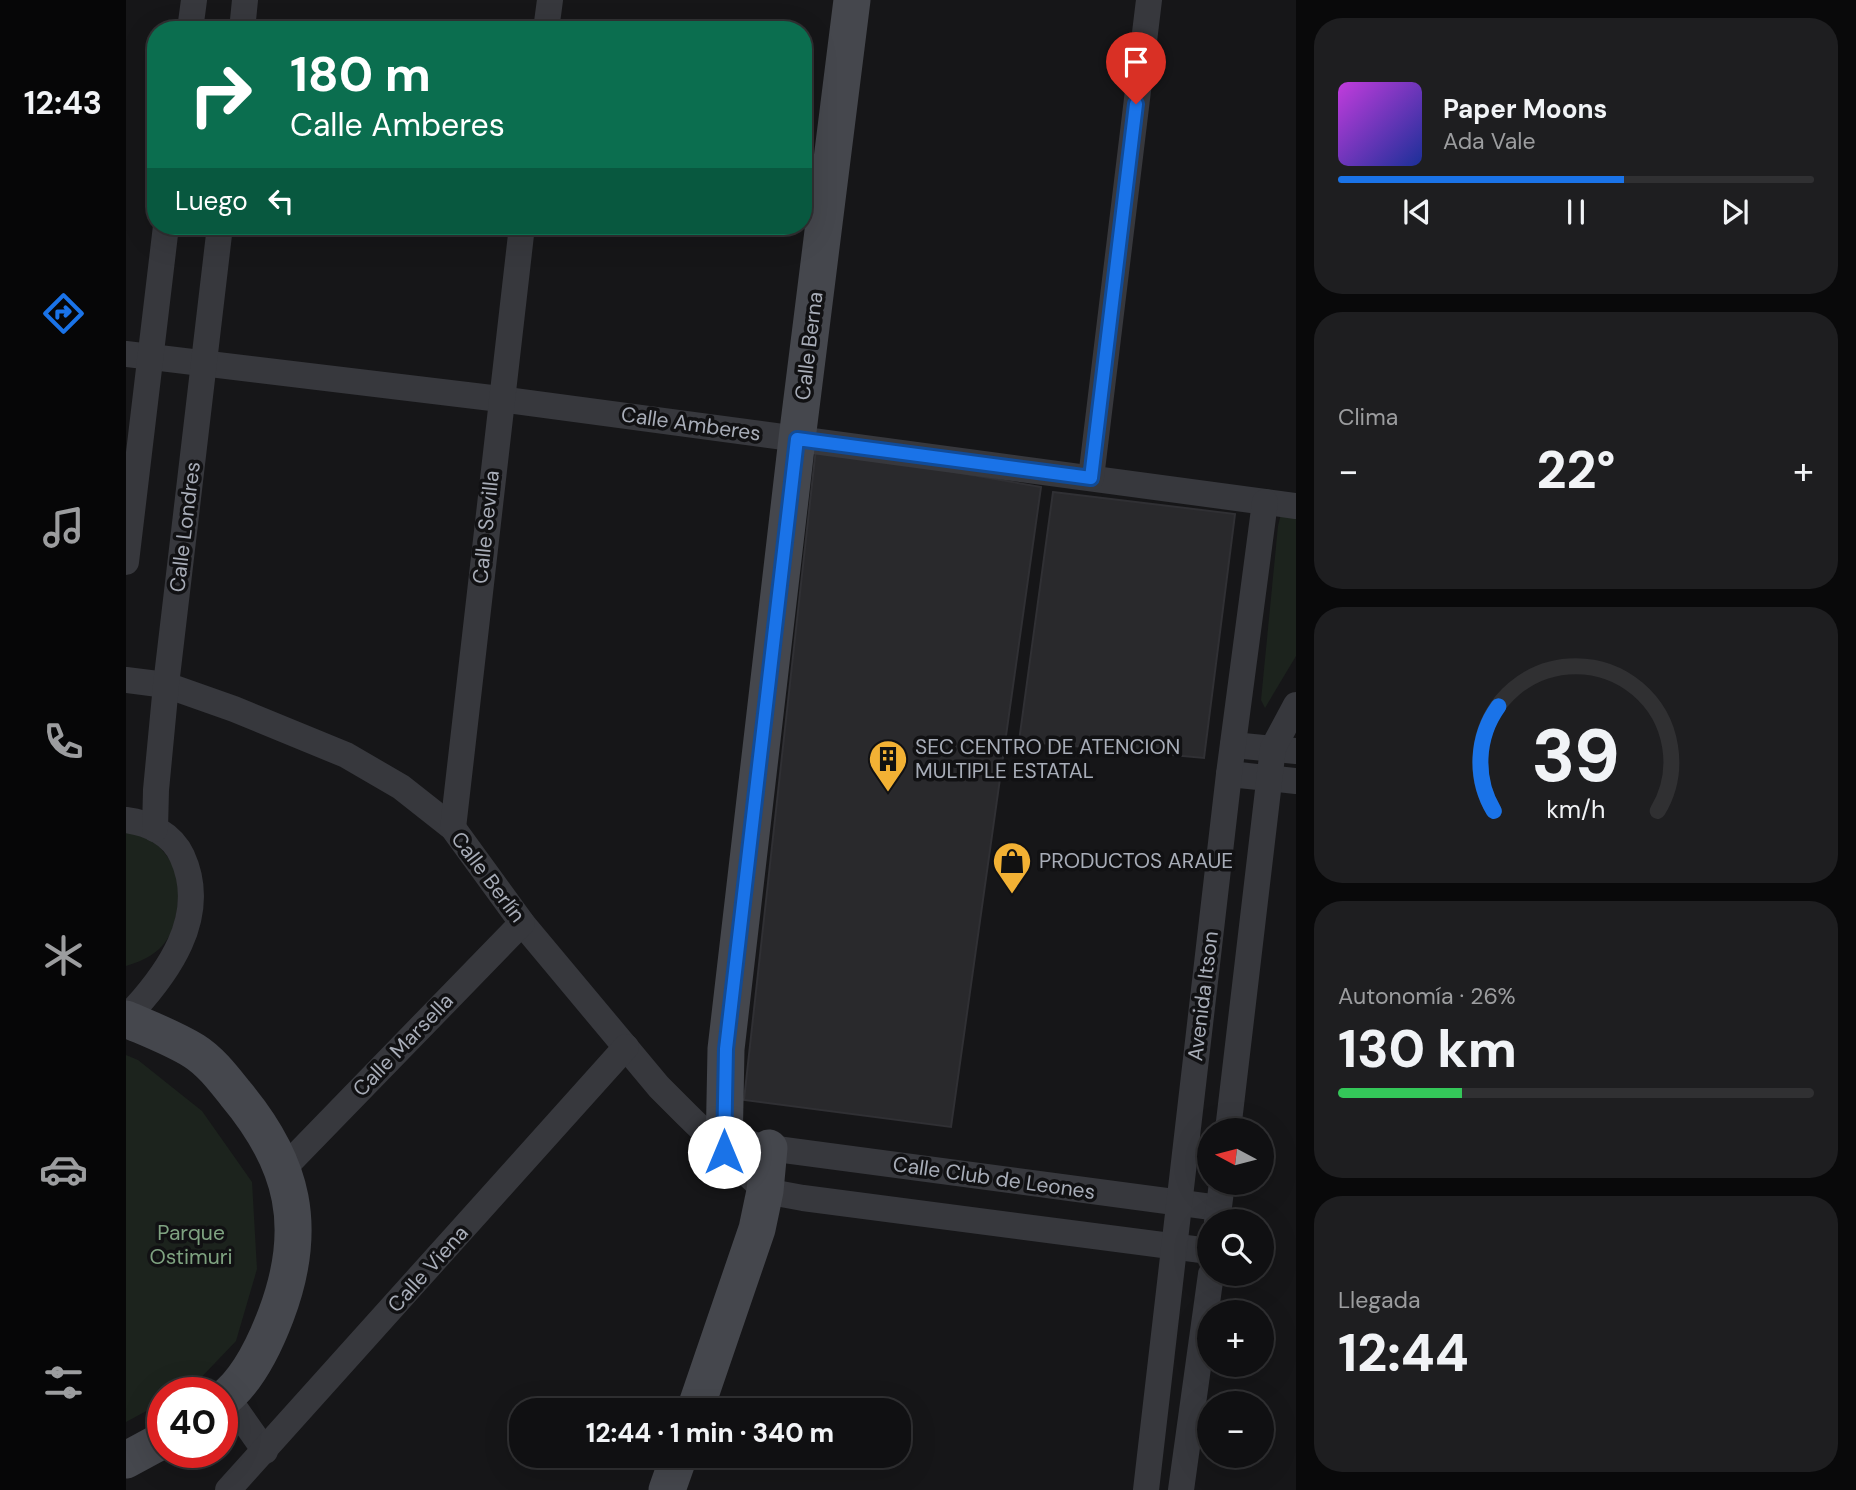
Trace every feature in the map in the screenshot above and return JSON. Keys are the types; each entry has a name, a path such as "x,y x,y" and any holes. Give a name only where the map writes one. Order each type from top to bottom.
{"street":[{"path":"191,21 194,0"},
{"path":"243,21 245,0"},
{"path":"547,21 550,0"},
{"name":"Calle Berna","path":"718,1141 726,1049 797,439 852,0"},
{"path":"1091,478 1149,0"},
{"path":"126,562 138,355 164,235"},
{"name":"Calle Londres","path":"156,829 156,790 166,685 219,235"},
{"name":"Calle Sevilla","path":"453,828 521,235"},
{"name":"Calle Amberes","path":"138,355 500,399 1296,506"},
{"name":"Avenida Itson","path":"1146,1490 1229,774 1265,502"},
{"name":"Calle Berlín","path":"126,680 166,685 234,709 346,755 401,788 453,828 523,923 659,1087 718,1141 765,1191"},
{"name":"Avenida Itson","path":"1229,1118 1270,779 1285,749 1296,705"},
{"path":"1233,745 1285,749"},
{"path":"1229,774 1296,781"},
{"path":"126,820 138,821 170,839 187,867 191,884 191,911 184,937 156,984 126,1018 166,1036 205,1060 247,1106 284,1168 293,1220 294,1251 287,1287 252,1366 238,1382"},
{"name":"Calle Marsella","path":"284,1168 523,923"},
{"name":"Calle Viena","path":"228,1490 626,1047"},
{"path":"699,1398 747,1262 765,1191 769,1148 718,1141"},
{"name":"Calle Club de Leones","path":"769,1148 1178,1202 1219,1204"},
{"path":"765,1191 1197,1250"},
{"path":"1181,1490 1209,1286"},
{"path":"238,1417 265,1451"},
{"path":"126,1460 147,1449"},
{"path":"667,1490 675,1468"}],"green space":[{"path":"1285,497 1296,498 1296,656 1265,708 1261,700 1278,526"},
{"path":"126,830 149,840 162,850 174,868 178,890 177,911 166,942 150,956 126,966"},
{"name":"Parque Ostimuri","path":"126,1055 138,1060 202,1111 252,1182 257,1269 236,1341 202,1377 147,1377 147,1411 126,1422"}],"building":[{"name":"SEC CENTRO DE ATENCION MULTIPLE ESTATAL","path":"816,448 1041,487 951,1127 744,1100"},
{"path":"1053,492 1235,514 1204,758 1019,741"}],"place":[{"name":"SEC CENTRO DE ATENCION MULTIPLE ESTATAL","path":"888,793"},
{"name":"PRODUCTOS ARAUE","path":"1012,895"}],"route":[{"path":"724,1152 726,1049 797,439 1091,478 1136,104"}]}
